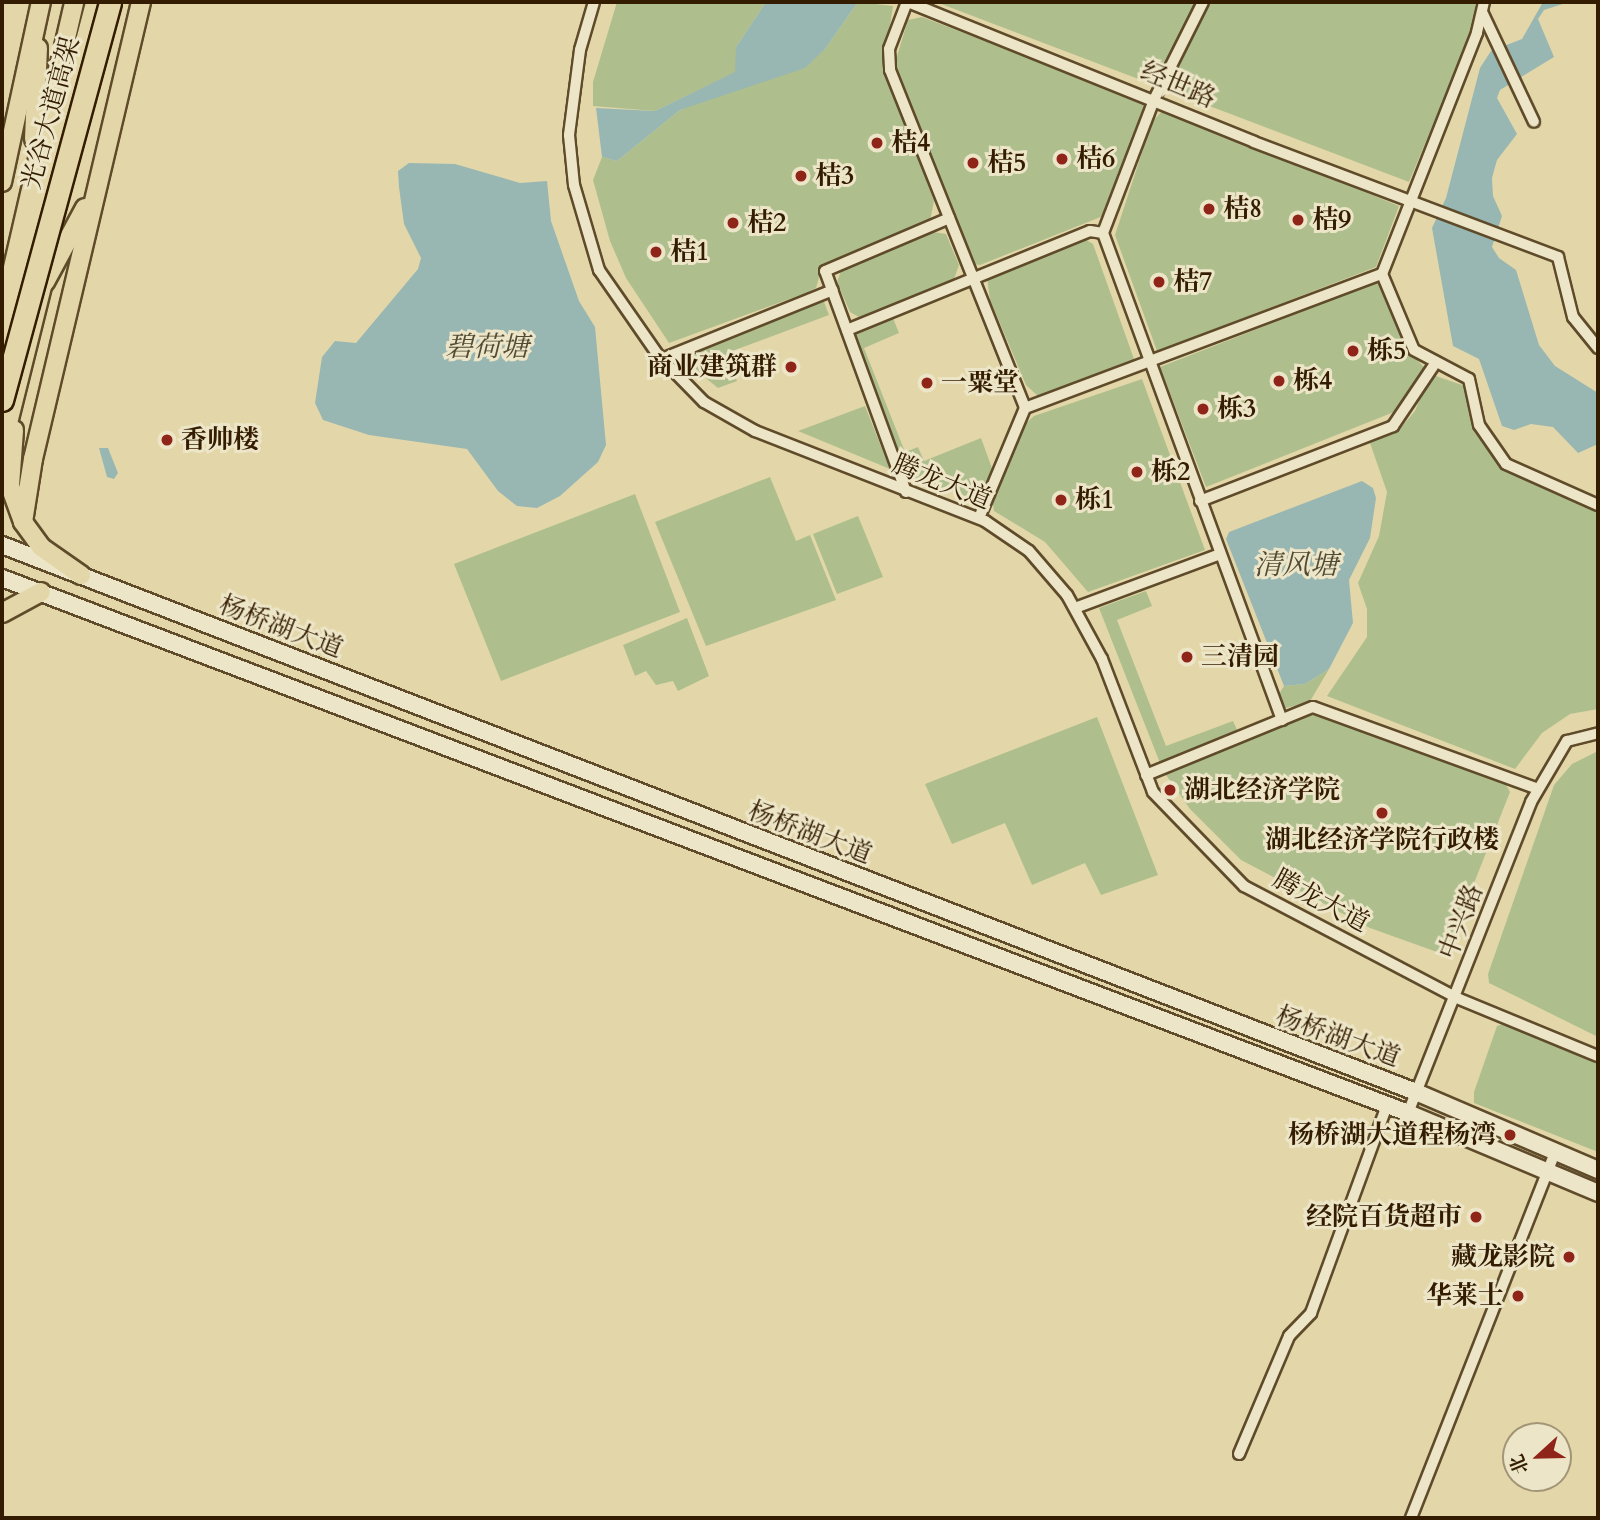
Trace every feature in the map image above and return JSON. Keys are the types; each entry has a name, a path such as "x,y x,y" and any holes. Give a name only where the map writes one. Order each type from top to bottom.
{"highway":[{"name":"光谷大道高架","path":"2,361 96,2"},
{"name":"光谷大道高架","path":"9,395 108,2"}],"main road":[{"path":"2,315 74,2"},
{"path":"2,447 9,395 44,285 108,2"},
{"path":"23,523 33,459 141,2"},
{"path":"32,185 41,4"},
{"path":"2,182 41,4"},
{"path":"44,285 100,175"},
{"path":"9,395 10,486 23,523 41,547 81,575"},
{"name":"杨桥湖大道","path":"2,545 1416,1092 1598,1170"},
{"name":"杨桥湖大道","path":"2,579 1408,1113 1598,1194"},
{"path":"2,613 41,592"}],"street":[{"name":"腾龙大道","path":"594,2 580,50 569,135 574,185 599,270 615,299 662,359 704,402 755,431 906,492 979,518 1029,551 1075,608 1102,659 1153,792 1244,886 1457,998 1598,1056"},
{"path":"907,2 889,49 890,70 1025,408 979,518"},
{"name":"经世路","path":"907,2 1558,257 1573,317 1598,348"},
{"path":"1203,2 1154,100 1103,233 1282,720"},
{"path":"1484,2 1483,14 1382,274 1414,350 1469,379 1479,425 1506,464 1598,505"},
{"path":"1483,14 1534,122"},
{"path":"906,492 825,271 949,218"},
{"path":"847,330 1090,231 1103,233"},
{"path":"1025,408 1382,274"},
{"path":"662,359 833,290"},
{"path":"1200,501 1393,426 1436,362"},
{"path":"1075,608 1220,554"},
{"path":"1146,775 1313,707 1538,789"},
{"name":"中兴路","path":"1408,1113 1457,998 1538,789 1567,741 1598,733"},
{"path":"1238,1454 1289,1336 1311,1313 1387,1105"},
{"path":"1411,1518 1555,1153"}],"green space":[{"path":"617,2 766,2 736,47 736,72 655,111 593,106 593,82"},
{"path":"858,2 893,6 884,64 934,201 930,221 823,264 816,288 806,293 669,343 626,278 610,241 593,180 602,157 617,161 680,110 825,49"},
{"path":"936,2 1476,2 1473,29 1409,182"},
{"path":"922,17 1145,102 1103,216 980,265 972,264 894,66 908,20"},
{"path":"1164,109 1399,206 1376,267 1157,351 1115,235 1152,122"},
{"path":"933,232 946,234 959,265 954,279 859,317 850,312 837,282 842,268"},
{"path":"1083,238 1093,244 1134,359 1130,365 1039,397 1026,385 990,300 987,277"},
{"path":"1378,282 1409,352 1425,368 1394,412 1206,487 1160,367"},
{"path":"823,299 829,315 727,353 737,381 718,388 680,357"},
{"path":"893,318 899,333 864,348 905,452 918,447 924,461 981,438 993,471 977,500 908,476 855,333"},
{"path":"1430,374 1468,387 1472,419 1502,468 1598,508 1598,709 1570,714 1542,733 1515,769 1327,696 1367,637 1367,609 1358,583 1379,536 1387,492 1369,440 1399,430 1415,411"},
{"path":"1142,379 1205,550 1088,592 1045,542 994,511 992,498 1024,425 1034,416"},
{"path":"865,406 890,469 798,431"},
{"path":"770,477 796,541 810,535 836,600 706,646 655,522"},
{"path":"635,494 680,612 501,681 454,564"},
{"path":"858,516 883,577 837,594 813,534"},
{"path":"1146,591 1152,606 1117,620 1166,746 1233,721 1238,732 1160,763 1099,608"},
{"path":"687,618 709,676 678,691 673,681 656,685 646,671 635,676 623,645"},
{"path":"1329,669 1309,703 1285,708 1279,694 1284,686 1305,684"},
{"path":"1313,712 1506,785 1510,792 1448,949 1437,952 1370,928 1241,860 1190,809 1164,772"},
{"path":"1097,717 1158,875 1101,895 1085,863 1032,885 1005,823 952,844 925,784"},
{"path":"1598,751 1598,1037 1489,983 1488,974 1554,785 1572,764"},
{"path":"1506,1023 1598,1064 1598,1152 1474,1103 1474,1092 1497,1026"}],"water":[{"path":"766,2 858,2 825,49 805,68 680,110 617,161 602,157 596,108 655,111 735,72 736,47"},
{"path":"1543,2 1569,2 1544,10 1538,19 1554,57 1500,90 1497,98 1517,134 1497,160 1492,178 1493,196 1502,216 1492,247 1499,258 1516,270 1539,345 1555,366 1598,393 1598,444 1578,453 1553,427 1531,424 1514,430 1502,426 1479,359 1453,346 1432,228 1446,198 1480,68 1491,51 1522,39"},
{"name":"碧荷塘","path":"409,163 455,164 520,183 547,181 551,221 579,301 595,327 606,445 598,462 560,496 537,508 517,506 498,491 467,449 369,435 323,420 315,403 322,357 335,341 356,343 418,269 421,258 404,224 399,187 398,171"},
{"path":"99,448 108,448 118,473 114,479 107,477"},
{"name":"清风塘","path":"1362,481 1373,488 1376,498 1370,538 1349,580 1353,623 1329,669 1305,684 1284,686 1226,539 1229,532"}],"place":[{"name":"桔4","path":"877,143"},
{"name":"桔6","path":"1062,159"},
{"name":"桔5","path":"973,163"},
{"name":"桔3","path":"801,176"},
{"name":"桔8","path":"1209,209"},
{"name":"桔9","path":"1298,220"},
{"name":"桔2","path":"733,223"},
{"name":"桔1","path":"656,252"},
{"name":"桔7","path":"1159,282"},
{"name":"栎5","path":"1353,351"},
{"name":"商业建筑群","path":"791,367"},
{"name":"栎4","path":"1279,381"},
{"name":"一粟堂","path":"927,383"},
{"name":"栎3","path":"1203,409"},
{"name":"香帅楼","path":"167,440"},
{"name":"栎2","path":"1137,472"},
{"name":"栎1","path":"1061,500"},
{"name":"三清园","path":"1187,657"},
{"name":"湖北经济学院","path":"1170,790"},
{"name":"湖北经济学院行政楼","path":"1382,813"},
{"name":"杨桥湖大道程杨湾","path":"1510,1135"},
{"name":"经院百货超市","path":"1476,1217"},
{"name":"藏龙影院","path":"1569,1257"},
{"name":"华莱士","path":"1518,1296"}]}
